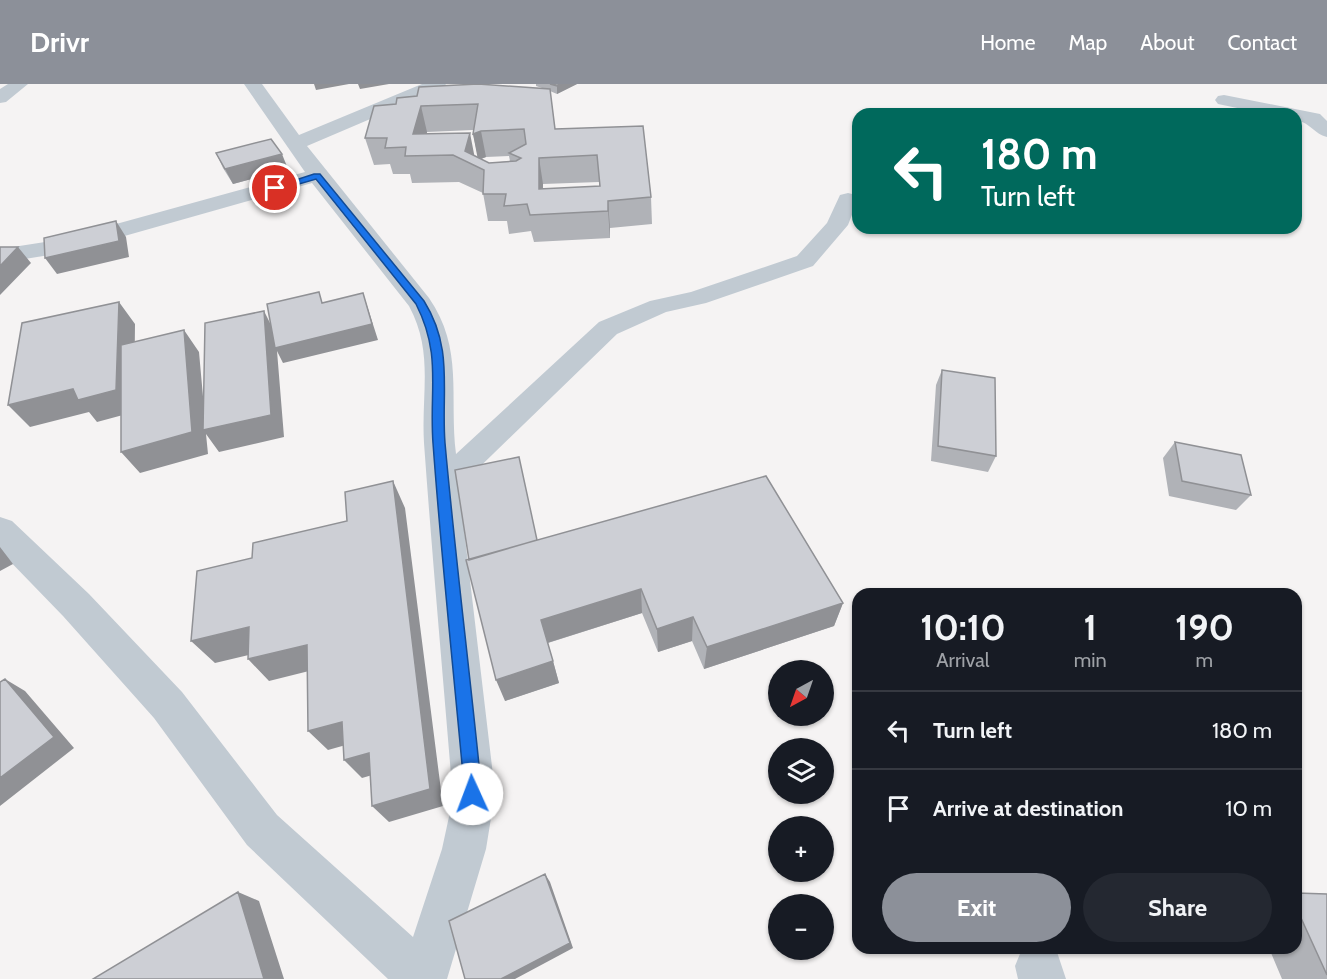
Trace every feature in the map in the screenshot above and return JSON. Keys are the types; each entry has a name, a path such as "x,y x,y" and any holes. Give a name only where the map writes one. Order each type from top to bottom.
{"street":[{"path":"0,98 19,84"},
{"path":"0,530 76,605 168,705 262,830 423,979 464,849 471,812 472,775 445,482 439,440 438,355 432,324 420,303 317,175 253,84"},
{"path":"295,144 437,84"},
{"path":"1224,100 1264,108"},
{"path":"1302,116 1313,118 1327,131"},
{"path":"0,256 60,247 317,175"},
{"path":"445,482 608,328 659,306 697,298 805,261 837,225 848,200"}],"building":[{"path":"478,84 550,89 555,129 643,126 651,197 608,201 608,211 530,215 527,204 504,206 506,194 483,194 484,170 453,155 405,156 406,147 385,148 387,138 365,138 374,106 396,104 397,98 417,96 419,87","holes":["478,104 473,134 481,131 524,129 526,144 509,153 521,158 516,161 489,163 465,151 470,133 413,134 421,106","597,155 600,186 539,189 539,158"]},
{"path":"271,139 282,154 225,169 216,153"},
{"path":"116,221 119,241 45,258 44,238"},
{"path":"0,247 18,247 0,266"},
{"path":"319,292 322,303 363,293 372,324 275,348 267,304"},
{"path":"119,302 116,390 78,400 73,389 8,405 22,323"},
{"path":"264,311 271,415 203,430 205,323"},
{"path":"184,330 192,432 121,452 121,345"},
{"path":"942,370 995,378 996,456 938,446"},
{"path":"1175,442 1241,455 1251,495 1182,481"},
{"path":"519,457 537,540 469,560 455,470"},
{"path":"766,476 843,603 707,647 693,617 657,629 641,589 541,620 553,661 496,680 466,560"},
{"path":"393,481 430,789 372,806 369,753 344,760 342,722 308,731 307,645 248,659 249,627 191,641 197,571 252,558 253,543 347,521 345,492"},
{"path":"5,679 54,737 0,778 0,682"},
{"path":"545,874 570,943 501,979 465,979 449,921"},
{"path":"238,892 264,979 93,979"},
{"path":"1302,893 1327,894 1327,975 1302,920"}],"route":[{"path":"275,188 317,175 420,303 432,324 438,347 439,440 445,482 472,794"}]}
